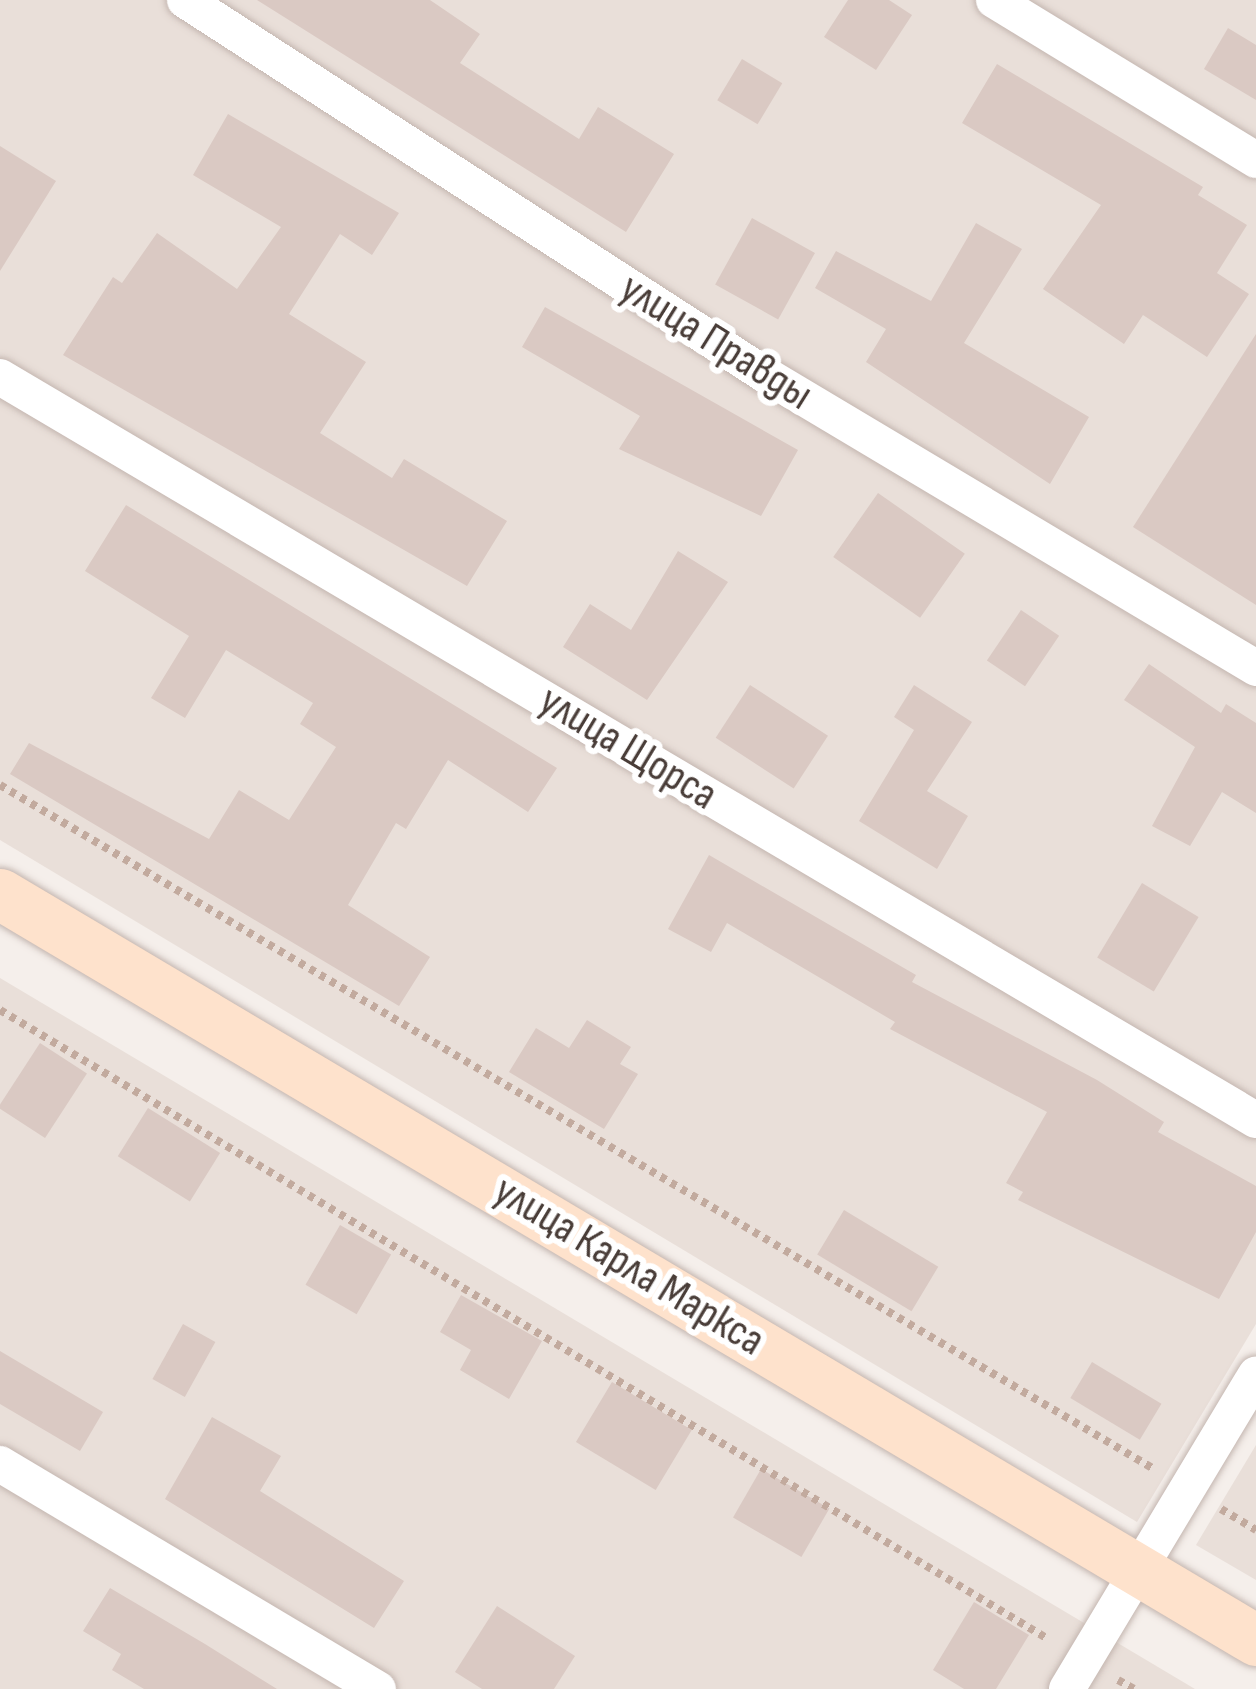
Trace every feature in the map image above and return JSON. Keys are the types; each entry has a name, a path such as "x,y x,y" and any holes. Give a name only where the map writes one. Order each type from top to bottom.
{"main road":[{"name":"улица Карла Маркса","path":"0,894 1256,1640"}],"street":[{"name":"улица Правды","path":"185,0 764,374 1256,668"},
{"path":"994,0 1256,160"},
{"name":"улица Щорса","path":"0,377 1256,1120"},
{"path":"1076,1675 1256,1374"},
{"path":"0,1464 378,1689"}],"path":[{"path":"0,785 1256,1530"},
{"path":"0,1010 1076,1675 1134,1689"}],"shaded area":[{"path":"0,0 1256,0 1256,1324 1137,1522 0,840"},
{"path":"0,978 1195,1689 0,1689"},
{"path":"1256,1445 1256,1580 1196,1545"}],"building":[{"path":"257,0 430,0 480,34 460,63 579,139 598,107 674,154 626,232"},
{"path":"848,0 889,0 912,15 876,70 824,37"},
{"path":"1228,28 1256,45 1256,100 1204,69"},
{"path":"742,59 782,83 758,124 717,100"},
{"path":"997,64 1203,187 1198,195 1247,225 1217,273 1249,294 1207,357 1143,315 1124,344 1043,289 1101,205 962,123"},
{"path":"228,114 399,213 372,255 340,234 289,314 366,362 320,433 392,478 404,459 507,521 467,586 63,355 113,277 122,283 157,233 237,289 281,227 193,175"},
{"path":"0,146 56,181 0,271"},
{"path":"752,218 815,253 778,319 715,284"},
{"path":"976,223 1022,249 964,343 1089,417 1050,484 866,362 886,329 815,288 836,251 931,301"},
{"path":"545,307 798,450 761,516 619,449 640,416 522,347"},
{"path":"1256,334 1256,605 1133,527"},
{"path":"878,493 965,554 920,618 833,557"},
{"path":"126,505 557,768 528,812 448,760 406,829 396,823 348,905 430,957 399,1006 10,774 29,743 209,839 239,790 289,820 336,747 300,724 313,703 226,650 185,718 151,698 189,636 85,571"},
{"path":"678,551 728,582 647,700 563,647 590,604 631,630"},
{"path":"1021,610 1059,636 1025,686 987,661"},
{"path":"1149,664 1221,713 1226,704 1256,723 1256,813 1222,792 1190,846 1152,826 1195,747 1124,700"},
{"path":"750,685 828,736 794,788 716,738"},
{"path":"914,685 972,722 927,791 968,816 937,869 859,821 914,730 894,717"},
{"path":"709,855 916,975 912,982 1097,1080 1164,1122 1158,1132 1256,1186 1256,1232 1219,1299 1018,1200 1023,1192 1006,1183 1047,1112 890,1029 895,1022 727,923 711,952 668,929"},
{"path":"1142,883 1199,917 1154,992 1097,958"},
{"path":"587,1020 631,1047 620,1064 638,1074 604,1129 509,1072 536,1028 569,1048"},
{"path":"40,1043 87,1073 45,1138 0,1109"},
{"path":"148,1108 220,1153 190,1201 118,1156"},
{"path":"844,1210 938,1267 912,1311 817,1255"},
{"path":"340,1225 391,1254 357,1314 306,1285"},
{"path":"461,1295 542,1341 509,1399 460,1370 471,1350 440,1332"},
{"path":"183,1324 215,1342 185,1397 152,1379"},
{"path":"0,1351 103,1412 80,1451 0,1404"},
{"path":"1092,1362 1161,1404 1140,1440 1070,1398"},
{"path":"612,1382 692,1430 656,1490 576,1442"},
{"path":"212,1417 281,1456 260,1491 404,1581 374,1628 165,1499"},
{"path":"761,1469 829,1508 801,1557 733,1517"},
{"path":"110,1588 277,1689 144,1689 112,1670 121,1654 83,1631"},
{"path":"974,1602 1029,1635 996,1689 964,1689 933,1670"},
{"path":"497,1606 575,1656 554,1689 482,1689 455,1672"}]}
